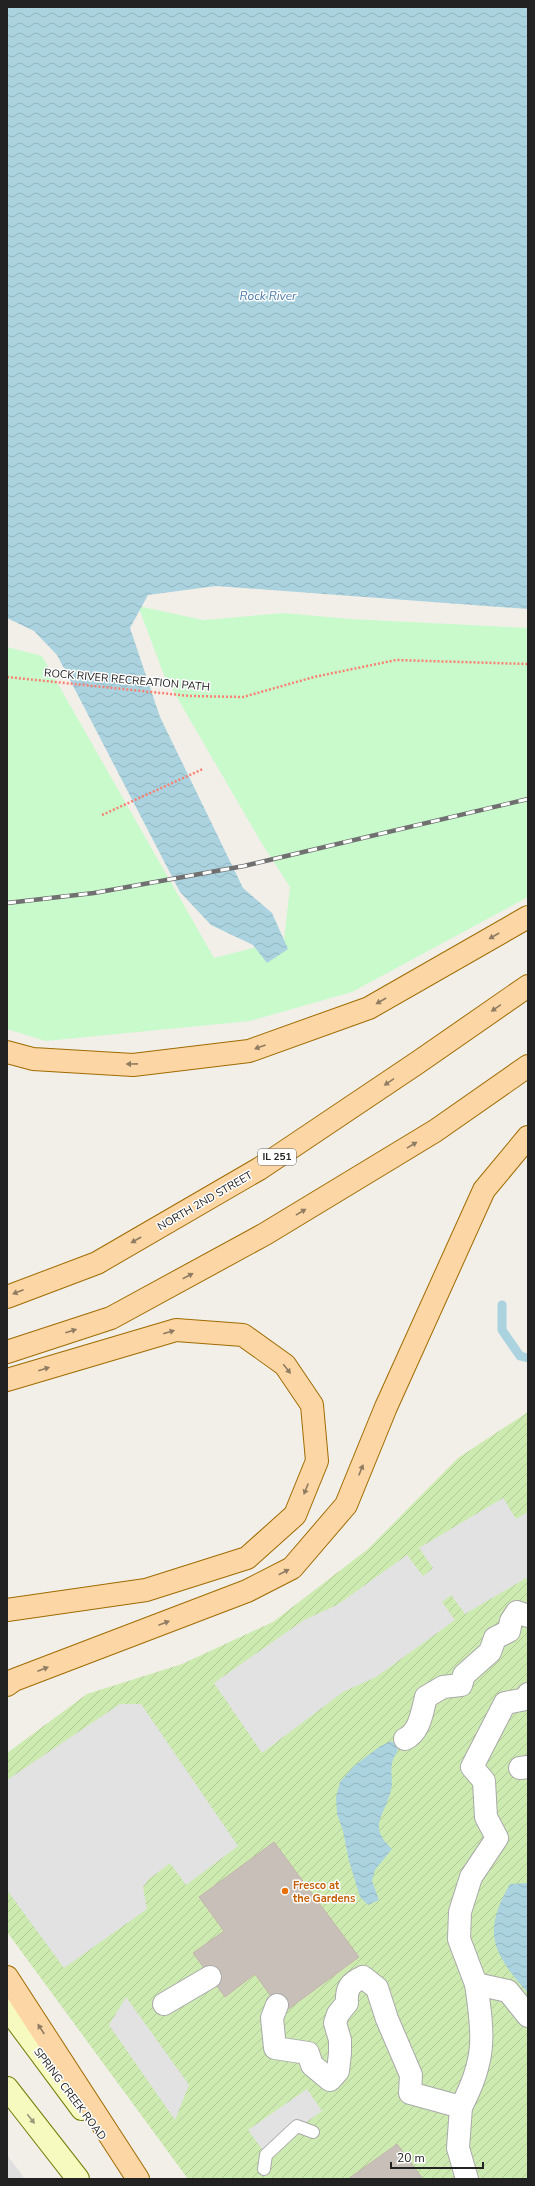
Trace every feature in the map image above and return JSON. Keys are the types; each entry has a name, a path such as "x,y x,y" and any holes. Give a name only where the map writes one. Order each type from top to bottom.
{"main road":[{"path":"7,1052 33,1059 133,1065 249,1051 369,1008 528,917"},
{"name":"NORTH 2ND STREET","path":"7,1296 97,1263 259,1169 417,1064 528,986"},
{"path":"7,1352 111,1318 265,1234 435,1131 528,1066"},
{"path":"7,1685 14,1680 247,1592 292,1568 346,1505 393,1393 484,1190 528,1137"},
{"path":"7,1380 176,1330 243,1336 285,1365 312,1405 317,1461 295,1515 247,1558 146,1590 7,1610"},
{"path":"7,1977 138,2179"},
{"name":"SPRING CREEK ROAD","path":"7,2008 134,2179"},
{"path":"7,2088 78,2179"}],"street":[{"path":"405,1739 413,1735 420,1720 426,1697 443,1687 461,1685 464,1675 490,1652 495,1638 510,1631 511,1621 517,1612 528,1616"},
{"path":"467,2179 458,2148 461,2107 473,2084 480,2061 483,2034 476,1984 459,1939 460,1912 471,1877 497,1838 486,1817 484,1781 472,1767 505,1703 526,1699 528,1694"},
{"path":"277,2004 272,2018 275,2048 308,2053 312,2064 330,2080 338,2071 340,2053 340,2040 335,2023 338,2014 347,2002 346,1991 352,1982 363,1976 377,1988 387,2020 411,2075 410,2092 461,2107"},
{"path":"164,2004 210,1977"},
{"path":"476,1984 508,1991 528,2016"}],"lane":[{"path":"264,2169 266,2156 297,2126 313,2132"}],"path":[{"name":"ROCK RIVER RECREATION PATH","path":"7,677 190,696 243,697 314,677 396,660 528,664"},
{"path":"102,815 203,769"}],"shaded area":[{"path":"503,1498 516,1519 528,1512 528,1577 465,1614 451,1595 442,1602 455,1620 376,1677 343,1692 262,1753 214,1683 304,1620 337,1605 407,1555 423,1576 433,1568 419,1548"},
{"path":"120,1704 141,1704 238,1846 186,1885 170,1863 148,1880 143,1887 147,1909 64,1968 7,1890 7,1780"},
{"path":"126,1997 189,2085 175,2120 109,2025"},
{"path":"307,2089 322,2111 264,2152 248,2130"},
{"path":"7,2155 25,2179 7,2179"}],"green space":[{"path":"138,606 203,620 284,613 350,619 528,628 528,897 352,992 250,1021 46,1041 7,1029 7,647 42,656 214,958 284,940 290,887 261,842 164,675"},
{"path":"528,1412 528,2179 188,2179 7,1932 7,1753 87,1694 182,1664 273,1622 368,1549 458,1458"}],"water":[{"name":"Rock River","path":"7,7 528,7 528,609 216,586 148,595 130,628 160,717 243,888 272,913 288,949 267,963 253,945 211,925 180,892 57,655 34,631 7,618"},
{"path":"391,1741 398,1746 398,1749 392,1763 391,1790 379,1822 379,1828 385,1841 392,1849 375,1870 372,1881 379,1900 368,1905 360,1897 349,1861 343,1831 337,1814 336,1797 340,1782 354,1766 379,1747"},
{"path":"528,1883 528,1993 506,1966 499,1953 495,1942 494,1929 496,1916 501,1901 510,1884"}],"building":[{"path":"274,1842 359,1957 283,2013 255,1974 225,1997 193,1953 224,1931 199,1897"},
{"path":"397,2144 423,2179 348,2179"}],"waterway":[{"path":"502,1305 502,1330 520,1356 528,1358"}],"railway":[{"path":"7,903 94,893 244,866 528,799"}],"place":[{"name":"Fresco at the Gardens","path":"285,1891"}]}
